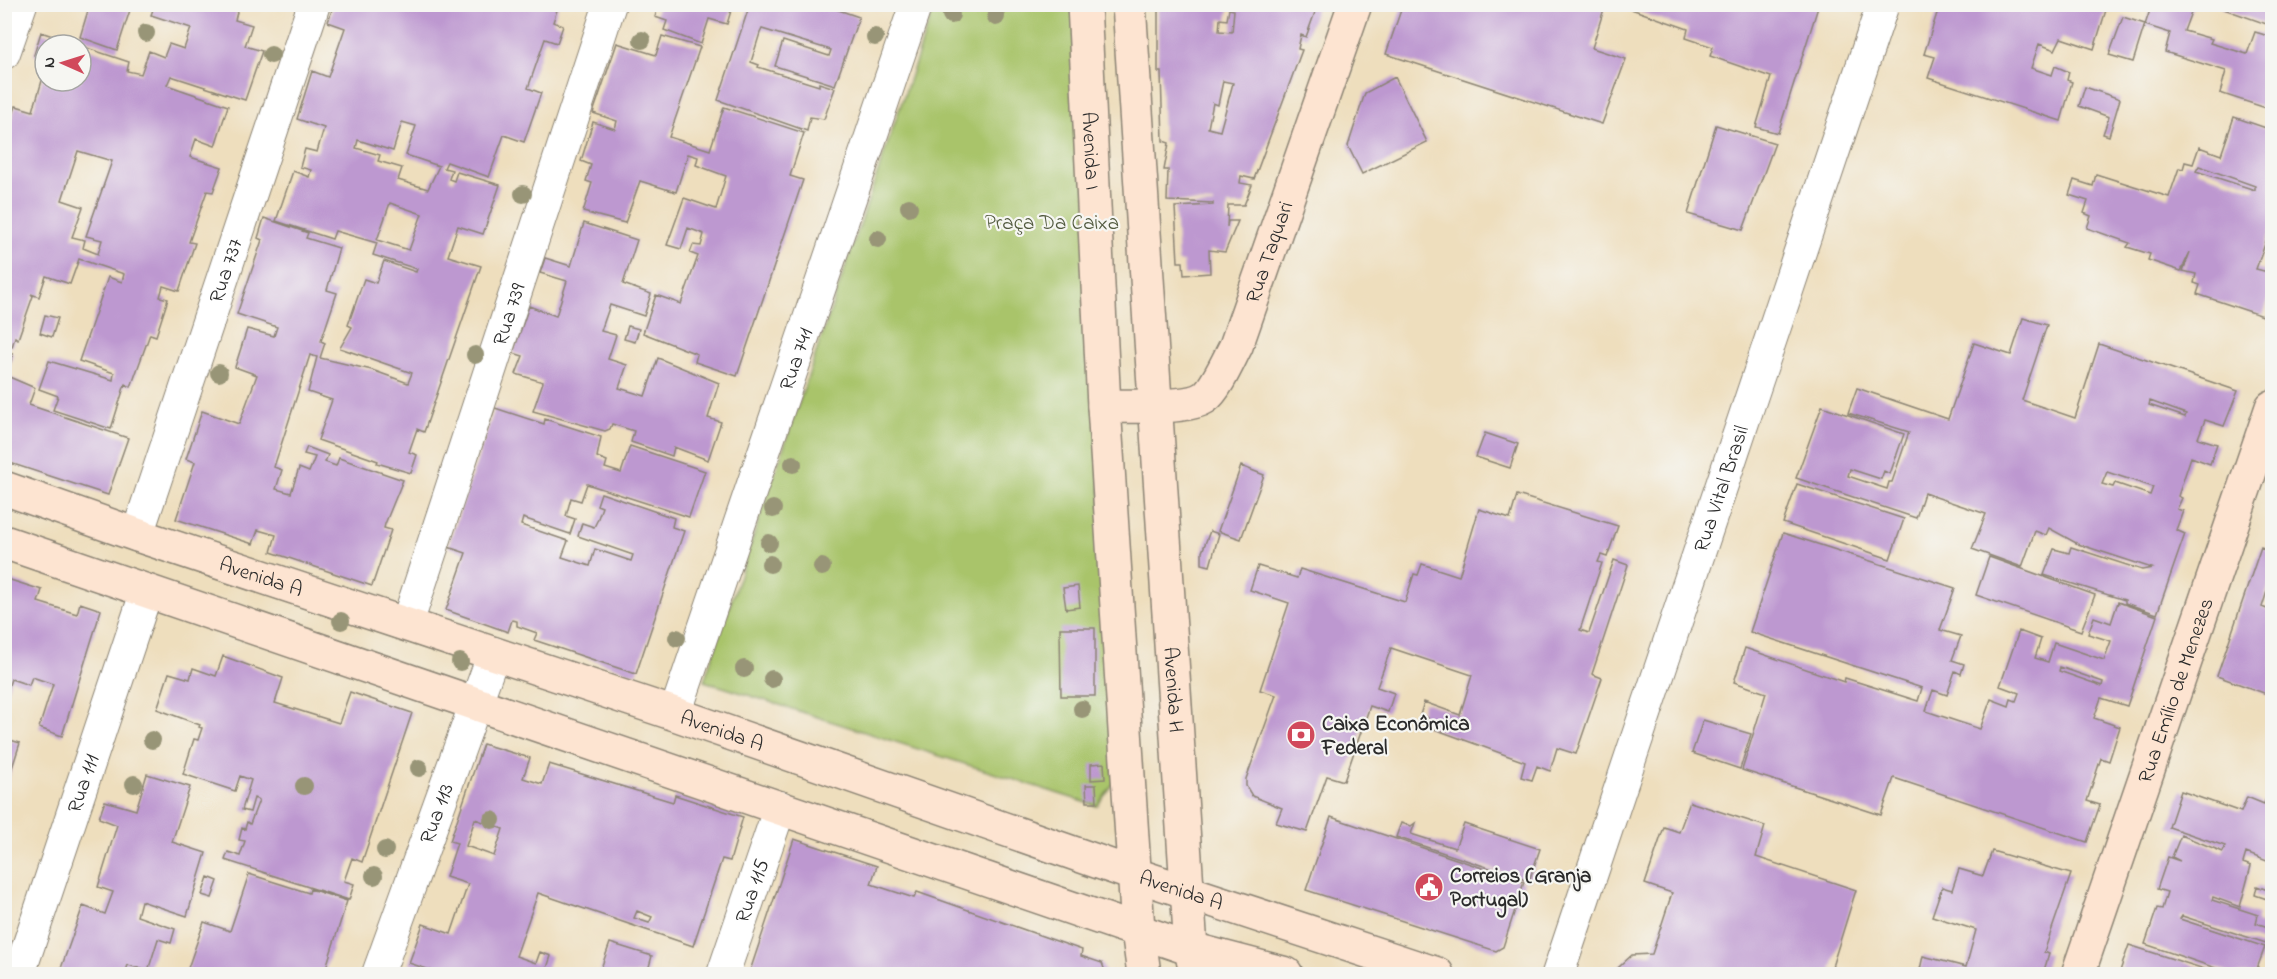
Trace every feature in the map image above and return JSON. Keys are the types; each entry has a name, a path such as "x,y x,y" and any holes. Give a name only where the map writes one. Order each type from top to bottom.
{"street":[{"path":"4,53 21,4"},
{"name":"Rua 737","path":"137,535 314,4"},
{"name":"Rua 739","path":"407,624 610,4"},
{"name":"Rua 741","path":"675,714 916,4"},
{"name":"Avenida I","path":"1084,4 1104,406"},
{"path":"1129,4 1155,404"},
{"name":"Rua Taquari","path":"1104,406 1185,405 1205,397 1236,346 1355,4"},
{"name":"Rua Vital Brasil","path":"1558,975 1883,4"},
{"name":"Avenida H","path":"1155,404 1194,962"},
{"path":"1104,406 1138,930 1144,975"},
{"name":"Rua Emílio de Menezes","path":"2078,975 2272,406"},
{"path":"4,537 13,491"},
{"name":"Avenida A","path":"13,491 137,535 675,714 1136,875 1437,975"},
{"path":"4,542 473,705 1138,930 1194,962 1287,975"},
{"name":"Rua 111","path":"19,975 146,592"},
{"name":"Rua 113","path":"378,975 473,705 494,653"},
{"name":"Rua 115","path":"723,975 780,807"}],"green space":[{"name":"Praça Da Caixa","path":"935,5 1078,5 1114,783 1097,806 704,681"}],"building":[{"path":"90,4 132,4 117,50 93,42 93,33 81,33"},
{"path":"155,4 239,4 235,20 252,25 245,46 262,51 245,100 171,76 167,85 228,106 215,146 196,139 190,157 222,167 213,192 207,191 189,242 195,243 179,291 163,286 160,297 168,299 156,336 150,334 131,387 125,384 111,429 53,410 58,396 39,389 49,361 113,380 114,373 79,361 108,277 122,282 124,274 79,259 70,284 46,276 39,297 31,294 33,296 18,339 15,337 12,347 4,344 4,158 7,149 4,149 4,139 16,106 33,111 38,93 93,93 93,50 129,62 127,71 141,74 149,51 164,57 169,44 184,49 191,28 151,15","holes":["78,151 112,161 86,236 102,240 98,254 83,248 85,240 72,237 83,207 62,200"]},
{"path":"334,4 559,4 553,22 563,26 557,43 545,39 528,88 541,93 524,142 504,135 489,177 447,162 444,168 452,170 449,179 454,181 457,172 500,185 483,234 458,226 448,256 481,266 424,432 417,429 409,452 417,455 411,473 377,463 378,461 318,440 332,400 308,392 317,357 310,355 274,467 282,470 276,489 291,493 299,468 309,472 315,457 304,454 307,447 328,455 325,462 336,466 339,458 403,480 385,524 384,528 391,530 372,586 271,552 276,535 258,530 253,544 176,519 195,462 186,459 202,411 239,424 257,375 235,367 247,329 274,336 277,327 237,314 262,240 258,238 264,218 308,233 306,238 339,248 327,290 337,293 321,341 325,343 320,358 372,370 408,383 412,373 340,348 352,327 348,325 364,279 376,283 384,261 416,272 417,269 373,255 377,243 335,231 332,239 276,221 293,171 309,177 311,170 300,167 305,149 317,152 324,128 297,119 312,71 328,77 345,28 328,22","holes":["402,122 416,126 406,155 439,166 428,189 398,180 402,168 378,161 380,155 356,148 358,140 393,151","390,203 422,214 409,250 377,240"]},
{"path":"659,4 733,4 727,24 709,19 701,44 664,30 667,21 655,17"},
{"path":"750,4 821,4 859,17 835,85 775,66 783,41 829,56 831,50 762,29 760,33 751,62 759,65 758,67 819,86 819,83 835,88 824,119 810,117 807,131 718,100"},
{"path":"1158,4 1318,4 1306,37 1301,35 1298,49 1302,50 1254,179 1241,176 1240,183 1252,185 1244,205 1228,205 1227,227 1228,221 1238,221 1225,252 1209,250 1210,273 1184,275 1183,262 1178,262 1175,207 1213,205 1213,203 1167,201 1168,170 1164,170 1169,143 1163,141 1161,72 1158,72","holes":["1229,9 1234,10 1232,32 1219,31 1220,19 1227,20","1223,81 1233,83 1220,131 1208,128 1213,103 1218,105"]},
{"path":"1403,4 1589,4 1604,9 1592,48 1626,59 1602,124 1386,54"},
{"path":"1617,4 1819,4 1778,133 1756,127 1771,77 1710,56 1713,47 1686,38 1688,29"},
{"path":"1940,4 2071,4 2080,8 2081,4 2099,4 2098,8 2106,10 2094,49 2061,38 2055,50 2039,44 2031,68 2052,75 2055,66 2069,72 2067,80 2072,82 2061,121 1928,78 1935,57 1924,54"},
{"path":"2152,4 2194,4 2184,31 2212,39 2210,43 2247,54 2255,32 2272,37 2272,110 2220,93 2226,71 2165,52 2170,33 2145,25"},
{"path":"2222,4 2272,4 2272,26 2221,8"},
{"path":"2123,17 2145,24 2133,62 2109,55"},
{"path":"662,36 700,47 669,137 710,150 724,107 804,133 790,176 803,180 737,376 695,362 697,354 643,333 656,295 681,304 698,256 690,253 693,245 701,246 704,234 688,228 681,249 667,245 684,198 716,209 726,176 696,165 698,157 688,154 676,192 640,181 625,223 583,212 592,183 586,181 591,165 581,161 593,122 615,129 617,121 593,113 617,43 656,55"},
{"path":"1395,77 1427,142 1362,174 1348,146 1365,93"},
{"path":"2085,87 2120,99 2109,136 2103,134 2109,117 2079,106"},
{"path":"2234,117 2272,130 2272,225 2256,269 2272,273 2272,288 2263,316 2197,294 2200,285 2194,283 2196,274 2183,271 2190,252 2181,271 2148,260 2150,254 2127,247 2130,243 2087,228 2091,216 2084,213 2088,201 2069,195 2074,180 2093,186 2096,174 2169,197 2179,168 2183,169 2185,162 2193,164 2199,147 2221,155","holes":["2199,166 2255,186 2255,190 2196,171"]},
{"path":"1716,125 1775,143 1743,230 1688,214"},
{"path":"584,223 637,240 623,284 651,294 644,316 610,305 601,331 616,335 608,359 627,365 619,388 645,396 658,358 719,383 708,418 721,422 708,460 674,447 672,456 631,442 634,431 612,424 610,429 605,431 533,411 543,382 516,374 523,356 513,353 529,306 556,316 567,281 540,273 545,258 571,266"},
{"path":"45,315 58,318 52,337 40,333"},
{"path":"2023,318 2047,325 2022,400 2075,418 2099,344 2238,391 2224,426 2205,420 2198,438 2217,444 2210,464 2191,457 2178,496 2182,498 2177,509 2183,511 2176,530 2185,534 2157,614 2125,603 2125,600 2044,575 2054,549 2069,553 2071,547 2142,570 2152,568 2078,544 2049,528 2046,535 2035,531 2022,567 1972,549 1986,514 1924,493 1916,518 1796,478 1822,406 1904,434 1890,474 1884,471 1881,479 1850,469 1848,476 1887,489 1889,482 1892,482 1909,432 1848,413 1857,388 1948,419 1974,343 2011,355","holes":["2150,401 2186,414 2185,417 2149,405","2107,472 2153,487 2150,495 2115,483 2113,487 2102,484"]},
{"path":"628,326 639,329 635,342 624,339"},
{"path":"4,350 13,353 7,376 35,388 29,405 128,438 108,495 4,461"},
{"path":"495,408 544,424 545,419 601,437 597,457 607,461 605,468 621,473 630,446 705,471 689,517 587,484 581,501 571,498 566,516 575,519 570,534 523,518 521,525 568,541 562,557 590,566 595,549 631,561 633,555 578,536 582,523 594,527 602,507 597,505 601,493 674,518 672,527 684,531 636,674 534,640 537,633 517,626 517,621 512,620 508,632 446,610 466,553 448,547"},
{"path":"1485,433 1518,444 1510,468 1476,457"},
{"path":"1241,466 1264,475 1241,539 1218,531"},
{"path":"1797,484 1904,519 1890,559 1783,523"},
{"path":"1517,495 1618,526 1607,557 1601,555 1598,562 1602,563 1580,630 1589,633 1614,560 1628,565 1592,674 1602,678 1576,754 1557,748 1550,771 1537,766 1532,780 1521,777 1525,762 1426,726 1428,718 1420,715 1424,702 1460,715 1472,675 1391,648 1377,687 1394,693 1388,712 1370,706 1344,781 1327,776 1307,832 1276,823 1282,808 1252,796 1246,786 1246,779 1276,695 1260,690 1289,603 1250,590 1258,566 1297,578 1300,569 1405,602 1414,574 1418,575 1422,564 1459,576 1479,509 1510,519"},
{"path":"1210,531 1219,534 1210,566 1202,564 1202,552"},
{"path":"1783,533 1955,588 1940,630 1961,636 1952,660 1964,664 1961,674 1955,671 1947,695 1933,690 1926,711 1980,729 1991,699 2009,706 2011,699 2016,701 2019,693 2000,686 2019,631 2041,639 2035,658 2048,662 2054,643 2104,660 2111,641 2088,634 2094,617 2111,623 2118,602 2157,616 2127,706 2101,698 2094,718 2120,727 2109,761 2101,758 2087,801 2100,805 2087,842 1894,778 1881,815 1742,770 1766,693 1734,682 1745,648 1844,682 1845,678 1918,701 1922,688 1750,632","holes":["2060,667 2103,682 2102,686 2059,671"]},
{"path":"2261,547 2272,551 2272,576 2262,607 2272,611 2272,696 2217,676"},
{"path":"1989,557 2095,595 2081,631 1976,595"},
{"path":"4,578 42,590 38,602 77,614 80,603 101,610 62,736 39,728 53,684 32,677 29,685 11,679 4,700"},
{"path":"1078,586 1080,607 1066,609 1063,588"},
{"path":"1060,628 1095,628 1095,696 1061,696"},
{"path":"223,656 283,678 275,703 339,723 350,692 412,713 362,862 352,858 344,881 354,884 349,900 225,860 228,852 240,856 245,841 239,840 242,828 245,829 247,822 250,824 259,800 254,798 250,812 242,810 251,780 240,776 235,791 183,774 194,739 198,740 202,728 199,727 200,725 157,709 169,673 190,679 193,668 216,676"},
{"path":"1703,720 1751,734 1740,769 1692,753"},
{"path":"4,738 20,743 5,790 4,790"},
{"path":"483,744 530,758 523,778 542,784 549,764 673,802 675,795 743,817 730,861 722,859 693,946 538,893 516,956 536,963 540,952 551,956 545,974 442,974 409,963 423,924 451,934 468,884 446,877 457,843 450,841","holes":["475,819 503,829 494,856 466,846","637,911 652,917 649,923 634,918"]},
{"path":"1104,763 1105,779 1091,780 1091,764"},
{"path":"147,774 190,787 172,842 206,853 187,916 141,901 137,916 175,929 171,943 158,939 148,971 128,965 125,974 59,974 83,906 105,914 113,892 98,887 117,825 99,818 105,801 136,810"},
{"path":"1086,785 1096,785 1097,802 1087,802"},
{"path":"2270,787 2272,788 2272,863 2246,853 2243,863 2251,866 2240,907 2213,897 2212,900 2258,915 2256,923 2268,927 2270,919 2272,920 2272,945 2182,916 2180,919 2265,947 2255,974 2233,974 2145,944 2157,908 2162,909 2167,892 2157,889 2168,857 2180,861 2172,857 2181,835 2223,852 2225,846 2169,827 2181,791 2241,812 2247,797 2264,804"},
{"path":"1690,802 1765,826 1756,857 1856,890 1831,970 1844,974 1617,974 1618,968 1632,955 1652,954 1672,893 1645,884 1664,827 1679,832"},
{"path":"1331,817 1524,882 1503,947 1496,951 1306,890"},
{"path":"1401,823 1411,826 1415,823 1411,834 1455,848 1464,824 1540,849 1529,881 1396,837"},
{"path":"794,839 877,866 871,884 914,898 917,892 1082,950 1081,956 1102,963 1106,974 762,974 750,971"},
{"path":"1992,851 2071,874 2044,952 2049,954 2043,974 1919,974 1923,956 1966,967 1976,930 1932,916 1942,887 1952,890 1959,869 1983,876"},
{"path":"249,874 309,893 310,889 347,901 324,974 186,974 204,922 230,931"},
{"path":"208,877 218,881 212,898 202,895"},
{"path":"2257,886 2270,891 2267,899 2255,895"},
{"path":"610,943 652,956 647,974 599,974"},
{"path":"2129,945 2220,974 2119,974"}],"place":[{"name":"Caixa Econômica Federal","path":"1301,735"},
{"name":"Correios (Granja Portugal)","path":"1429,887"}]}
